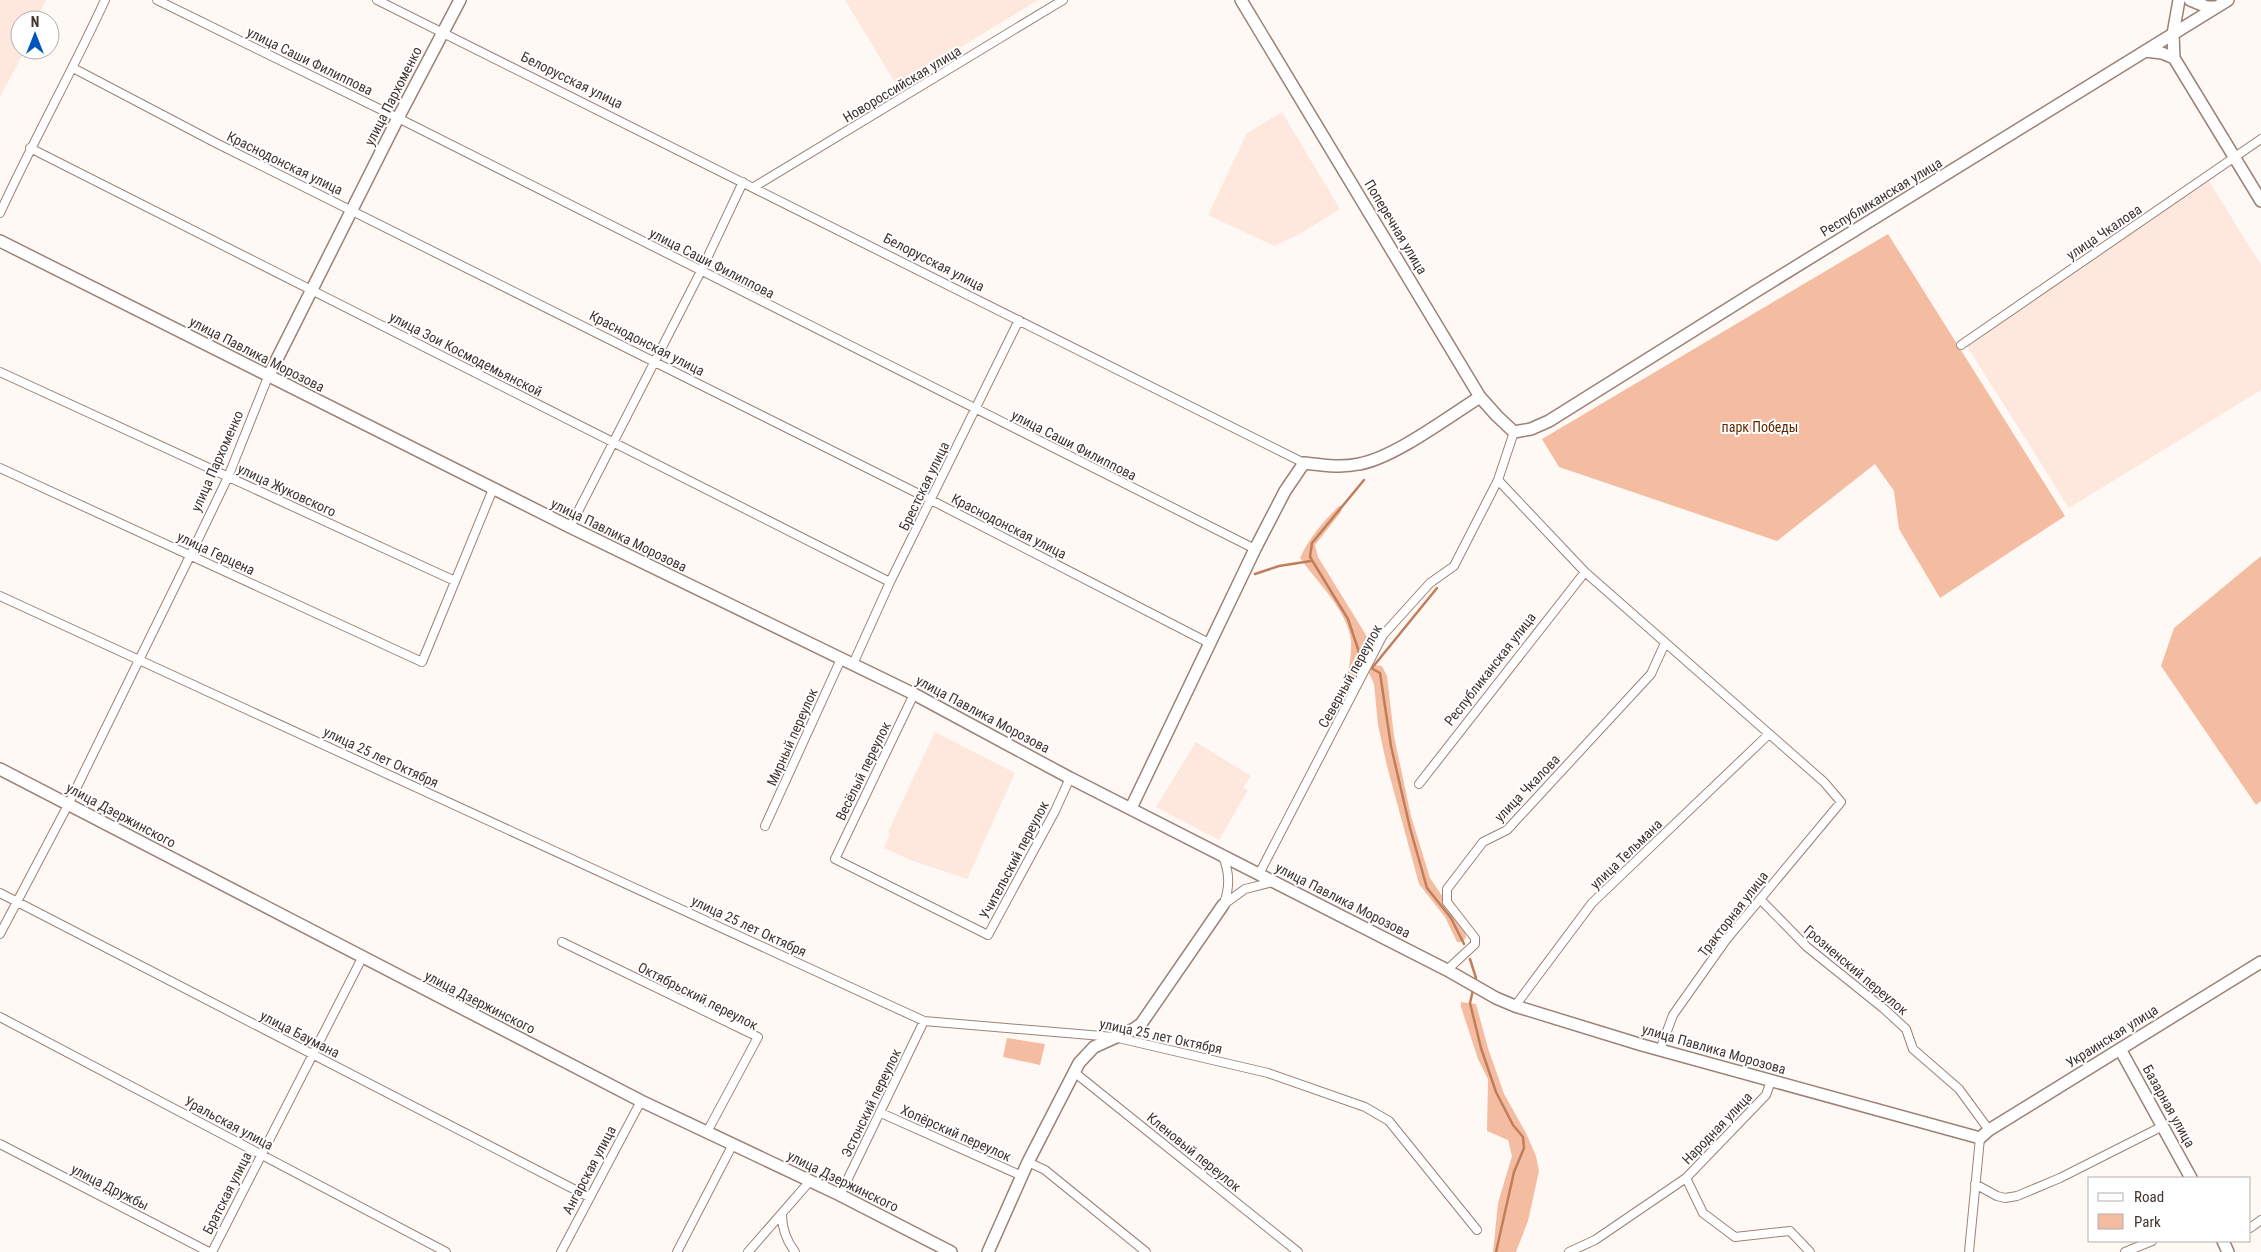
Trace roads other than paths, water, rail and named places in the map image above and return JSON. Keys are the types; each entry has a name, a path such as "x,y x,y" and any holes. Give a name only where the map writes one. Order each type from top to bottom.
{"street":[{"path":"0,213 30,148 73,68 105,0"},
{"name":"улица Саши Филиппова","path":"157,0 398,118 1255,549"},
{"name":"Белорусская улица","path":"377,0 754,187 983,304 1019,320 1304,462 1351,465 1374,460 1394,452 1480,397"},
{"name":"улица Пархоменко","path":"0,934 68,805 190,556 228,477 268,377 398,118 460,0"},
{"name":"Новороссийская улица","path":"754,187 1062,0"},
{"name":"Поперечная улица","path":"1241,0 1480,397 1514,432"},
{"path":"2179,0 2173,34 2174,58 2261,201"},
{"path":"2190,0 2207,7 2217,7"},
{"name":"Республиканская улица","path":"1514,432 1549,421 2228,0"},
{"path":"2145,51 2162,53 2174,58"},
{"name":"Краснодонская улица","path":"73,68 216,143 655,361 1209,643"},
{"name":"улица Чкалова","path":"1961,344 2261,140"},
{"name":"улица Зои Космодемьянской","path":"30,148 890,582"},
{"path":"570,527 701,272 743,182"},
{"name":"улица Павлика Морозова","path":"0,241 493,489 914,694 1070,778 1514,1006 1660,1050 1980,1138"},
{"name":"Брестская улица","path":"853,664 890,582 1019,320"},
{"name":"улица Жуковского","path":"0,372 455,581"},
{"name":"Северный переулок","path":"1259,874 1383,635 1430,583 1454,566 1498,480 1514,432"},
{"path":"1131,808 1255,549 1304,462"},
{"name":"улица Герцена","path":"0,468 422,662 455,581"},
{"path":"1498,480 1585,572 1769,734"},
{"path":"455,581 493,489"},
{"name":"Республиканская улица","path":"1419,784 1585,572"},
{"name":"улица 25 лет Октября","path":"0,596 924,1021 1114,1037 1268,1073 1365,1107 1389,1121 1412,1147 1477,1230"},
{"name":"улица Чкалова","path":"1447,970 1475,944 1476,938 1447,902 1447,890 1483,842 1507,830 1651,674 1665,642"},
{"name":"Мирный переулок","path":"765,826 841,659"},
{"name":"Весёлый переулок","path":"835,859 914,694"},
{"name":"Тракторная улица","path":"1660,1050 1673,1015 1726,940 1841,802 1824,782 1769,734"},
{"name":"улица Тельмана","path":"1514,1006 1592,903 1769,734"},
{"name":"улица Дзержинского","path":"0,770 641,1101 840,1195 951,1252"},
{"name":"Учительский переулок","path":"835,859 988,935 1055,811 1070,778"},
{"path":"988,1252 1028,1162 1084,1056 1114,1037 1141,1024 1223,904 1229,882 1228,868 1224,857"},
{"path":"1223,904 1245,890 1273,882"},
{"name":"улица Баумана","path":"0,893 589,1197"},
{"name":"Грозненский переулок","path":"1760,898 1807,947 1883,1008 1906,1029 1913,1049 1959,1089 1989,1130"},
{"name":"Октябрьский переулок","path":"562,942 758,1037 707,1132"},
{"name":"Братская улица","path":"210,1252 362,958"},
{"name":"Украинская улица","path":"1980,1138 1989,1130 2261,962"},
{"name":"Уральская улица","path":"0,1017 446,1252"},
{"name":"Эстонский переулок","path":"840,1195 924,1021"},
{"name":"Базарная улица","path":"2120,1049 2190,1177"},
{"name":"Кленовый переулок","path":"1074,1072 1298,1252"},
{"name":"Народная улица","path":"1770,1081 1766,1095 1686,1178 1703,1213 1735,1238 1790,1231 1810,1252"},
{"name":"Ангарская улица","path":"561,1252 641,1101"},
{"name":"Хопёрский переулок","path":"881,1113 1022,1176"},
{"path":"1975,1184 1997,1196 2005,1198 2017,1196 2060,1178 2163,1126"},
{"path":"1969,1252 1980,1138"},
{"name":"улица Дружбы","path":"0,1144 210,1252"},
{"path":"677,1252 732,1144"},
{"path":"1028,1162 1044,1170 1146,1252"},
{"path":"1569,1252 1595,1240 1686,1178"},
{"path":"748,1252 810,1181"},
{"path":"782,1215 782,1227 786,1239 795,1252"},
{"path":"2124,1252 2149,1242"}],"waterway":[{"path":"1363,664 1348,619 1310,557 1312,543 1364,480"},
{"path":"1255,574 1279,566 1311,561"},
{"path":"1372,668 1437,588"},
{"path":"1371,668 1380,673 1391,746 1410,828 1427,888 1451,918 1464,944"},
{"path":"1470,959 1476,978"},
{"path":"1473,990 1470,1003 1481,1048 1496,1092 1513,1125 1523,1137 1524,1148 1514,1172 1496,1252"}],"park label":[{"name":"парк Победы","path":"1760,427"}]}
